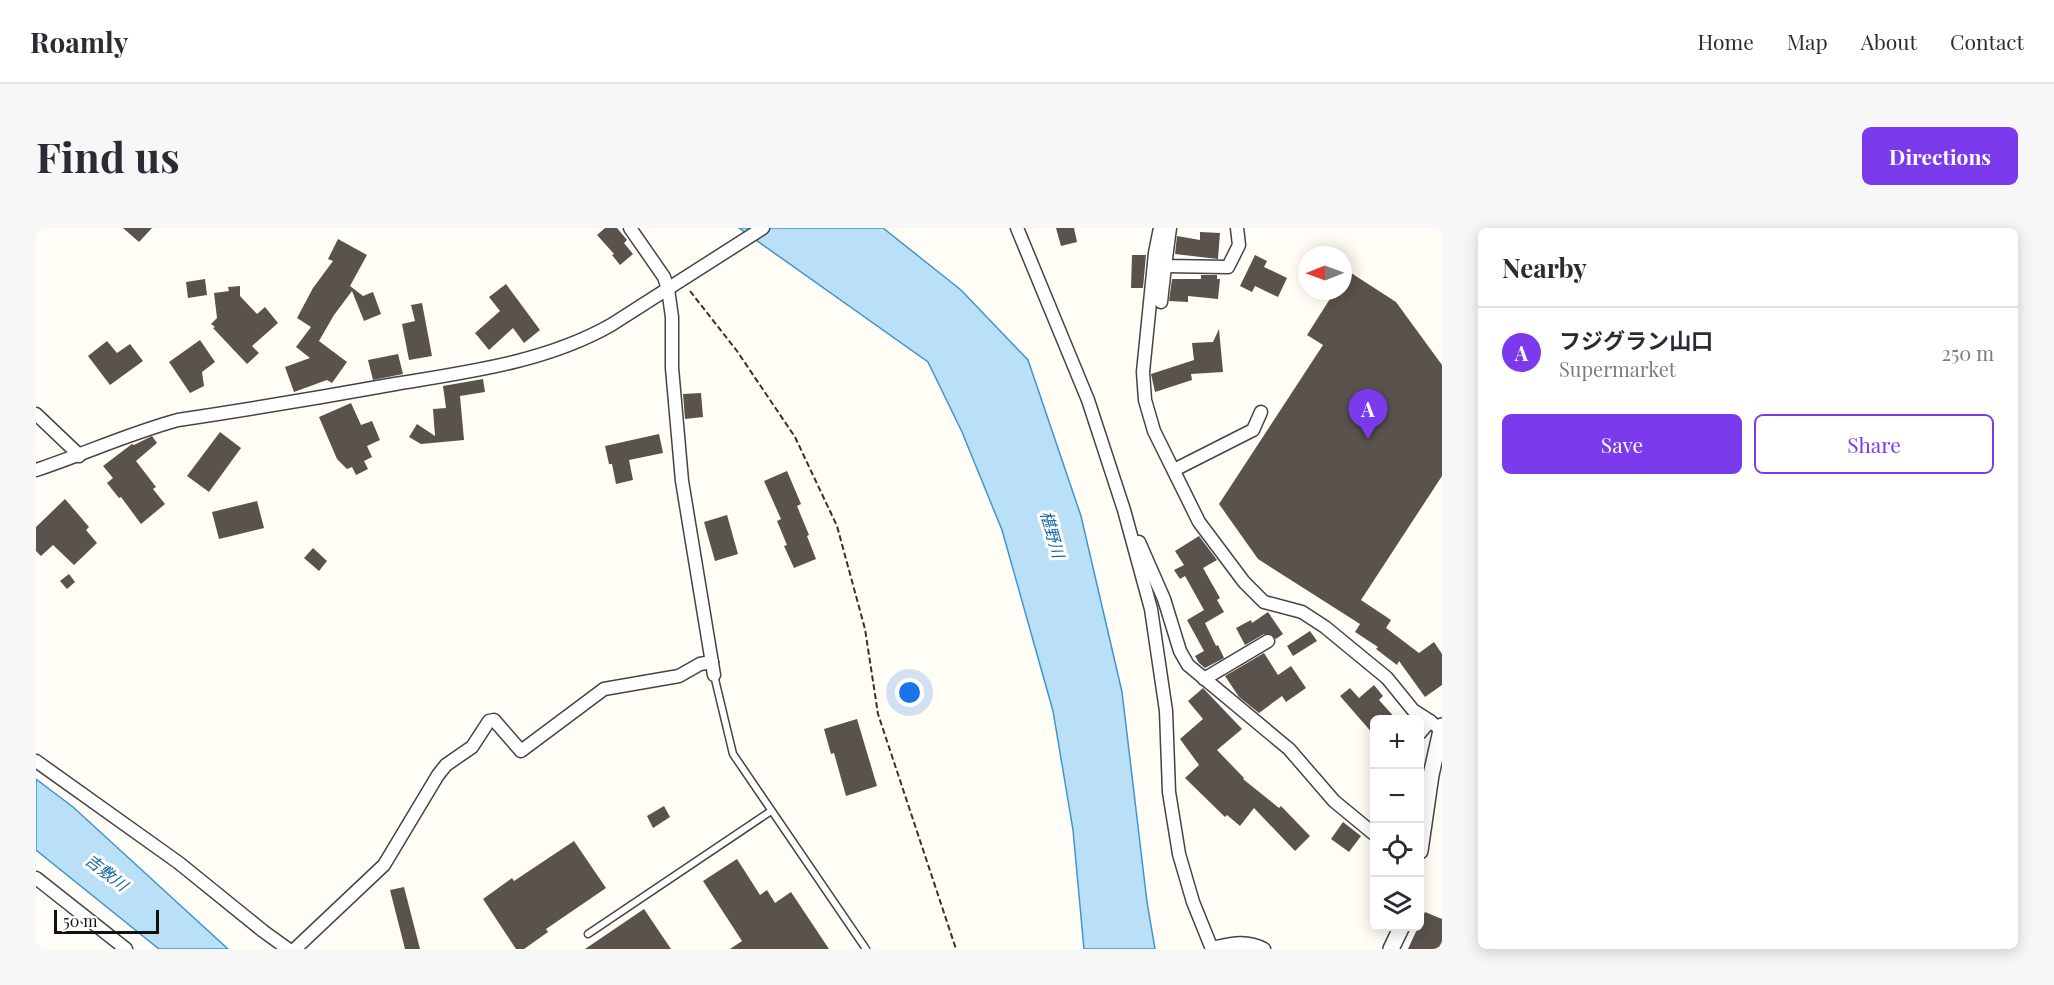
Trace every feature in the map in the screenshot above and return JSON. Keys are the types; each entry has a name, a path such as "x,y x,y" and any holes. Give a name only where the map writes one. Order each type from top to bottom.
{"street":[{"path":"630,228 664,276 668,289 672,317 672,368 682,481 714,675"},
{"path":"36,470 79,456 144,429 178,420 432,378 557,350 585,339 763,228"},
{"path":"1017,228 1088,400 1124,510 1151,609 1166,711 1169,792 1179,854 1193,902 1212,948 1239,942 1264,949"},
{"path":"1160,228 1155,253 1143,372 1145,400 1154,430 1199,522 1244,582 1264,602 1302,612 1325,627 1388,678 1413,710 1437,725 1423,823"},
{"path":"1161,302 1170,228"},
{"path":"1165,266 1228,267 1239,245 1237,228"},
{"path":"1174,470 1253,430 1261,412"},
{"path":"36,414 79,456"},
{"path":"1124,510 1164,599 1180,651 1188,665 1289,749 1334,801 1370,831"},
{"path":"1204,679 1268,641"},
{"path":"295,949 384,866 438,775 446,765 472,747 489,721 494,720 521,751 604,689 679,676 700,664 712,662"},
{"path":"36,761 179,863 288,949"},
{"path":"36,878 126,949"},
{"path":"1391,949 1400,931"}],"lane":[{"path":"714,675 733,754 866,949"},
{"path":"588,934 771,811"}],"path":[{"path":"682,280 737,351 795,437 837,526 865,629 878,714 956,949"}],"water":[{"name":"椹野川","path":"739,228 883,228 961,290 1028,360 1081,516 1122,692 1147,902 1155,949 1084,949 1073,830 1053,711 1002,530 962,432 928,362"},
{"name":"吉敷川","path":"36,779 73,807 228,949 159,949 36,850"}],"building":[{"path":"123,228 152,228 139,242"},
{"path":"605,228 617,228 627,240 624,243 633,254 620,265 612,255 614,254 597,235"},
{"path":"1056,228 1074,228 1077,242 1061,246"},
{"path":"1200,232 1220,233 1218,259 1175,254 1177,236 1200,240"},
{"path":"338,239 367,255 350,286 363,296 373,292 381,314 364,321 352,291 334,315 319,341 347,362 332,383 327,380 294,392 285,367 310,358 296,347 311,327 297,318 313,288 333,261 328,259"},
{"path":"1132,255 1146,255 1143,288 1131,288"},
{"path":"1255,255 1267,261 1264,267 1287,278 1278,297 1255,286 1252,292 1240,286"},
{"path":"1352,274 1396,302 1442,365 1442,476 1361,600 1391,620 1386,628 1419,653 1434,642 1442,654 1442,685 1425,697 1399,661 1397,665 1376,649 1378,647 1355,632 1360,624 1258,559 1219,504 1323,345 1307,335 1329,300 1352,300"},
{"path":"1201,275 1217,275 1217,279 1220,279 1218,299 1188,296 1188,302 1169,301 1172,279 1201,279"},
{"path":"205,279 207,295 188,298 186,282"},
{"path":"506,284 540,330 524,343 513,328 489,350 475,333 500,311 489,297"},
{"path":"240,286 240,296 257,314 265,307 278,323 252,346 259,353 247,364 211,324 217,318 214,293 229,291 228,287"},
{"path":"422,303 432,356 409,360 402,324 415,321 411,305"},
{"path":"1219,329 1223,372 1191,374 1192,380 1155,392 1151,374 1194,360 1192,343 1213,342"},
{"path":"200,340 215,362 202,372 204,386 190,393 169,362"},
{"path":"107,341 117,353 130,344 143,361 110,385 88,356"},
{"path":"398,354 403,374 373,380 368,360"},
{"path":"483,379 485,392 460,396 464,440 421,444 409,437 417,424 435,436 433,409 446,408 443,386"},
{"path":"701,393 703,417 685,419 683,394"},
{"path":"351,403 361,425 372,421 380,440 367,446 372,457 364,461 368,469 356,475 352,467 347,469 337,459 319,417"},
{"path":"220,432 241,448 209,492 187,476"},
{"path":"659,434 663,453 629,460 633,480 616,484 605,446"},
{"path":"152,436 157,443 136,461 156,487 153,489 165,504 141,524 121,497 119,498 107,483 113,478 103,466 132,444"},
{"path":"787,471 801,504 797,506 816,559 794,568 784,546 787,545 777,521 781,519 764,481"},
{"path":"65,499 89,527 86,530 97,543 74,565 53,545 41,556 36,551 36,527"},
{"path":"257,501 264,528 219,539 212,512"},
{"path":"727,515 738,554 715,561 704,522"},
{"path":"1199,536 1217,560 1203,568 1220,598 1217,600 1224,612 1205,623 1224,658 1205,668 1195,656 1204,651 1187,620 1204,610 1185,576 1180,579 1174,570 1184,565 1175,551"},
{"path":"313,548 327,561 319,571 304,558"},
{"path":"69,574 75,582 67,589 60,581"},
{"path":"1268,612 1283,634 1276,639 1271,634 1264,634 1245,645 1236,628 1251,620 1252,623"},
{"path":"1310,631 1317,641 1293,656 1287,646"},
{"path":"1264,653 1278,675 1291,666 1306,688 1286,702 1282,696 1259,713 1239,697 1225,676"},
{"path":"1374,685 1383,696 1379,700 1392,715 1370,715 1370,730 1340,696 1350,688 1359,698"},
{"path":"1203,688 1242,729 1217,750 1243,779 1279,808 1281,806 1310,836 1295,851 1254,808 1240,826 1227,815 1225,817 1185,778 1199,765 1180,739 1203,719 1188,701"},
{"path":"857,719 877,786 846,796 834,753 831,754 824,729"},
{"path":"664,806 670,817 653,828 647,816"},
{"path":"1343,822 1361,836 1349,852 1331,839"},
{"path":"574,841 606,888 546,929 548,932 524,949 516,949 483,899 512,878 514,881"},
{"path":"737,859 760,895 767,890 775,903 791,892 829,949 730,949 742,941 703,881"},
{"path":"404,887 420,949 405,949 390,890"},
{"path":"644,909 671,949 585,949"},
{"path":"1425,912 1442,919 1442,949 1408,949 1416,931 1424,931"}],"place":[{"name":"フジグラン山口","path":"1368,439"}]}
